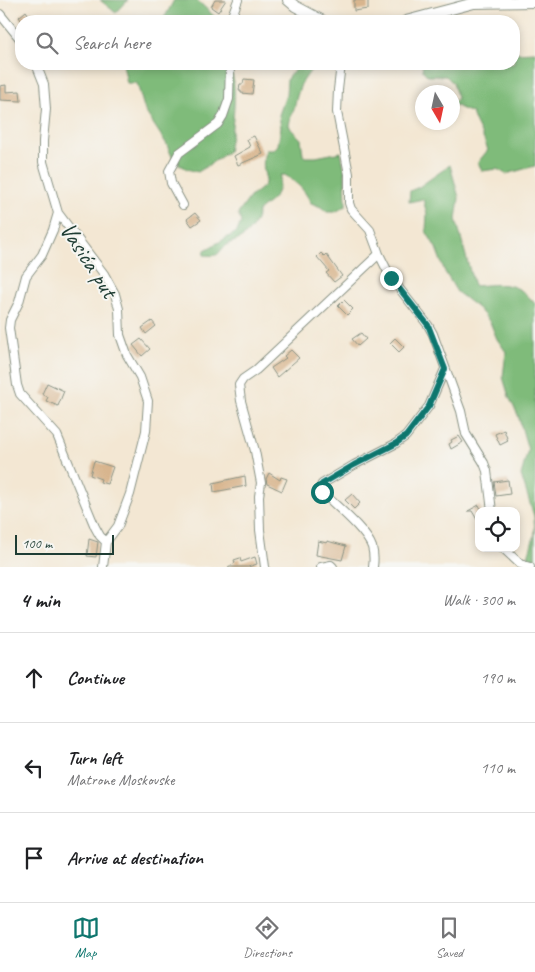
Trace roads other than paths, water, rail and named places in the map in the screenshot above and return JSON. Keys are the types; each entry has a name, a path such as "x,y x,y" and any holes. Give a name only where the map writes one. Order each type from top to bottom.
{"street":[{"path":"232,15 238,0"},
{"path":"288,0 312,15"},
{"path":"429,15 474,3 535,2"},
{"path":"0,14 15,33"},
{"name":"Vasića put","path":"38,70 44,84 46,109 43,141 44,162 58,213 104,274 115,294 119,309 120,335 127,355 140,376 148,401 146,431 130,494 118,526 106,542 103,567"},
{"path":"183,204 171,182 169,171 179,153 218,124 223,116 229,99 230,70"},
{"path":"340,70 337,112 349,174 349,202 355,215 370,230 391,278 428,325 461,411 466,434 487,471 492,507"},
{"path":"58,213 42,255 26,276 19,302 10,320 9,328 13,357 20,394 57,436 95,527 106,542"},
{"path":"265,567 260,530 259,496 261,483 256,451 241,401 239,385 242,379 256,370 379,254"},
{"path":"372,567 374,558 370,542 320,488 322,484 406,436 429,406 445,369"},
{"path":"507,552 520,564 530,567"},
{"path":"321,567 331,565 333,567"}]}
